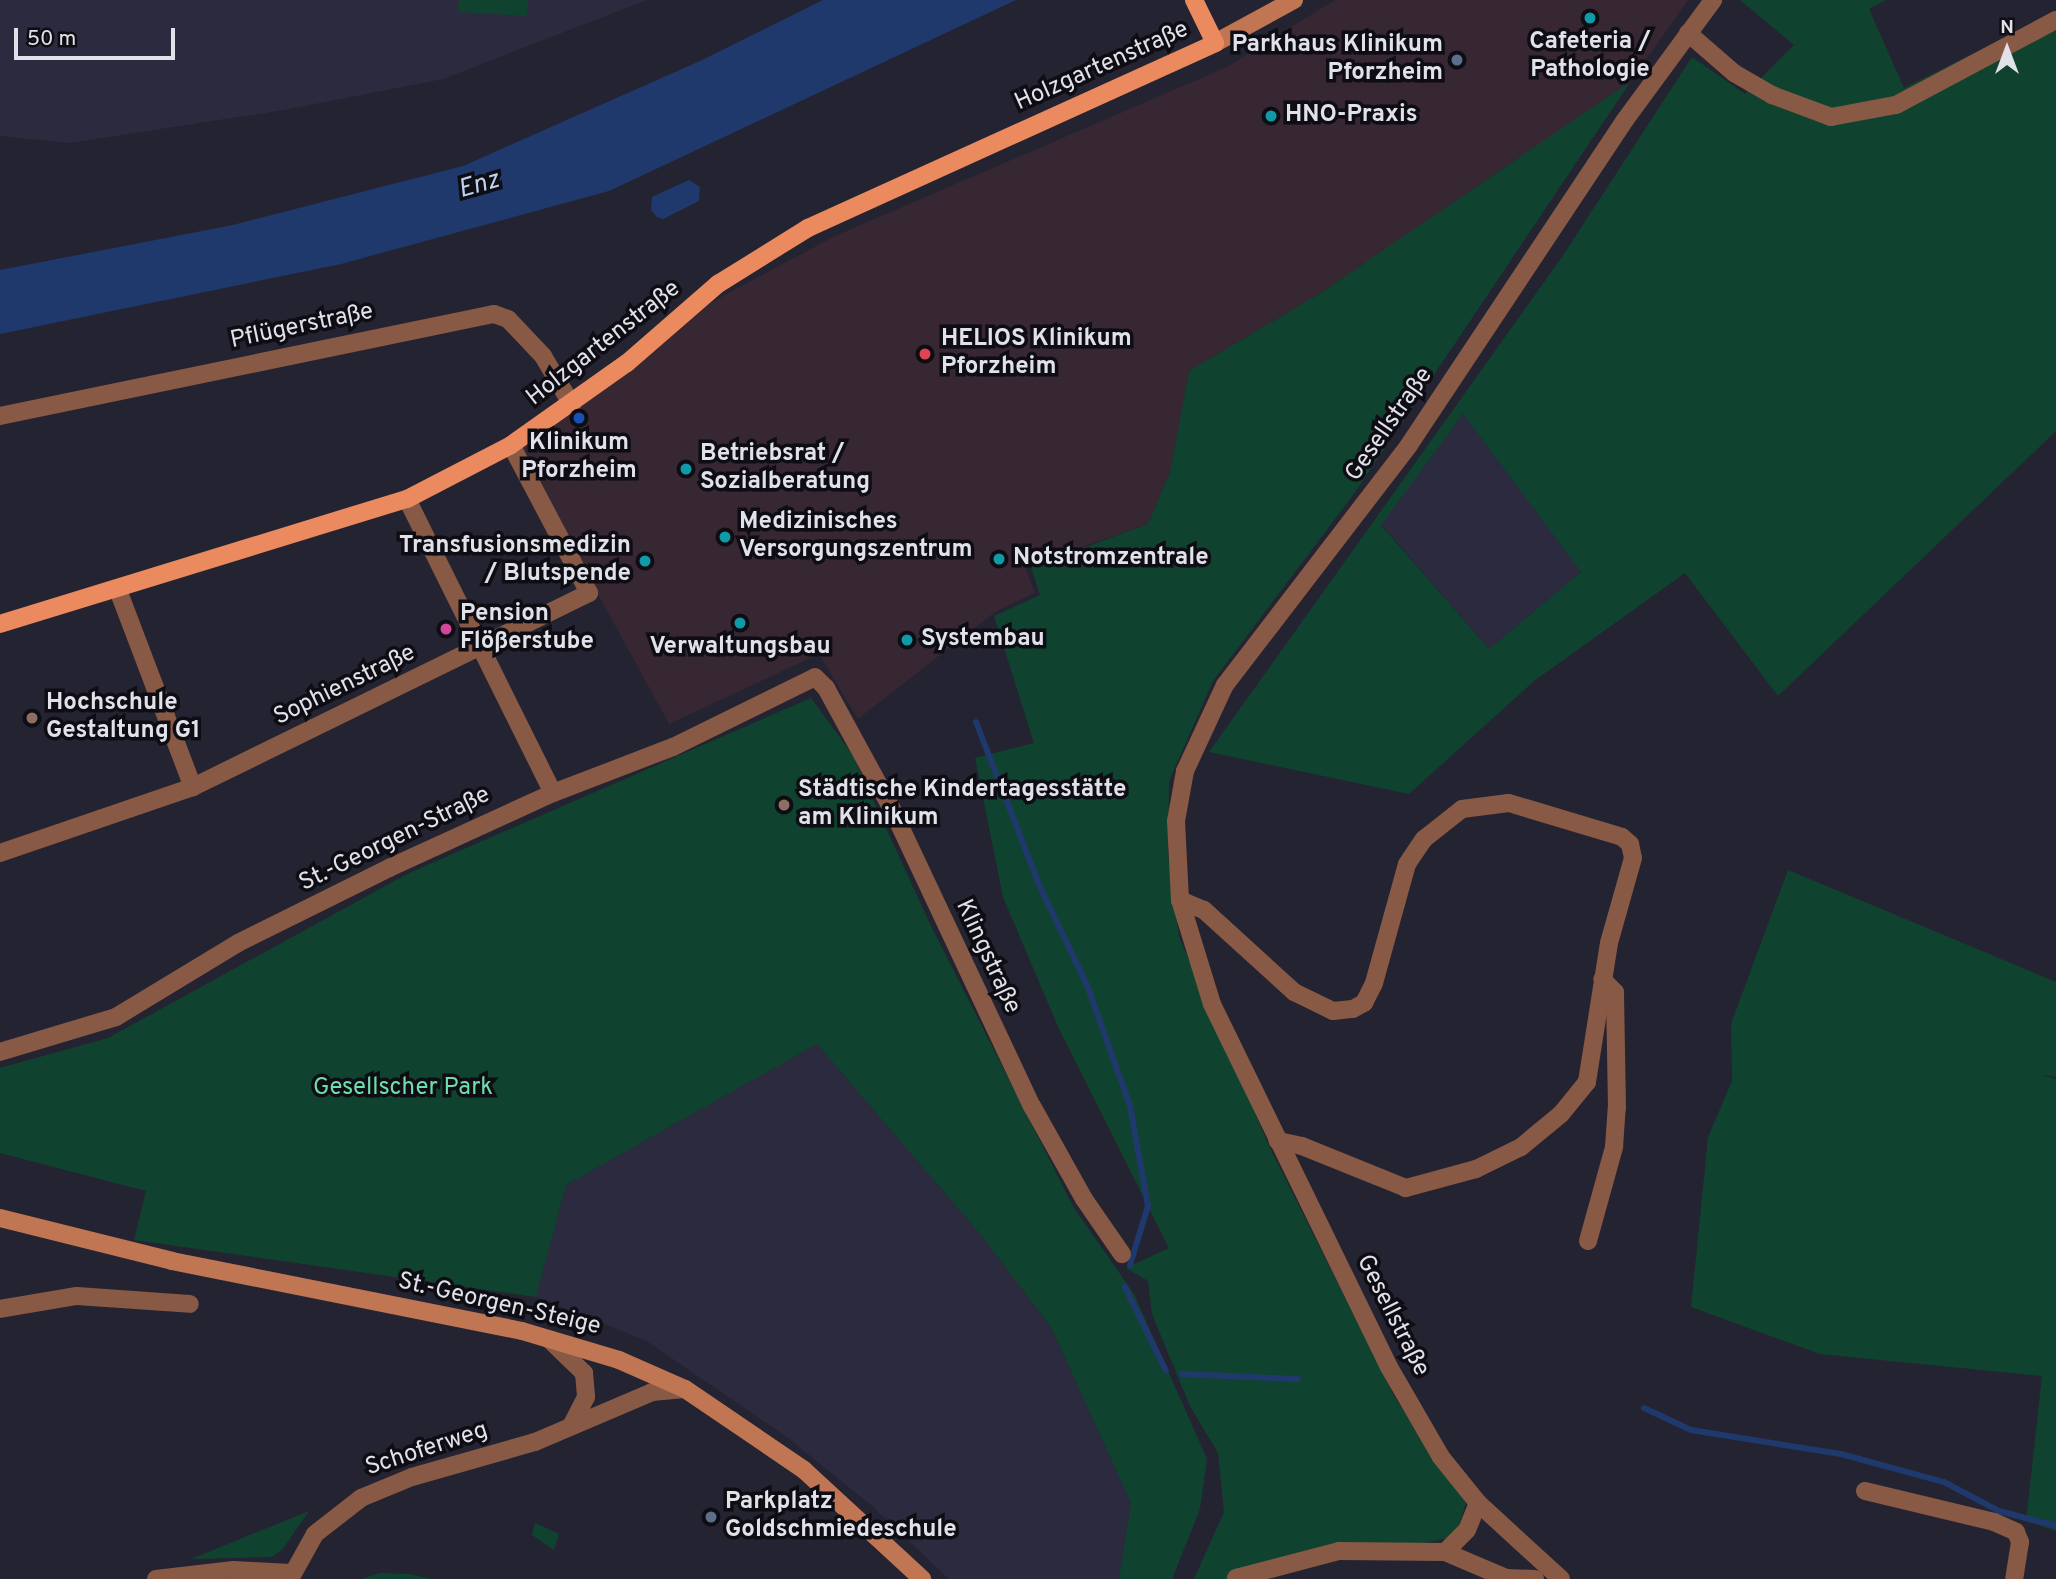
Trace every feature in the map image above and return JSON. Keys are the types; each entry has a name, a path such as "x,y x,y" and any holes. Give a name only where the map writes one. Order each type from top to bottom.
{"main road":[{"path":"1195,3 1215,43 1294,0"},
{"name":"Holzgartenstraße","path":"0,624 118,590 407,499 511,445 572,405 718,284 808,228 1215,43"},
{"name":"St.-Georgen-Steige","path":"0,1218 172,1261 547,1337 619,1360 685,1389 804,1470 922,1579"}],"street":[{"name":"Gesellstraße","path":"1561,1579 1478,1503 1441,1457 1389,1367 1212,1004 1180,900 1176,821 1180,789 1193,748 1225,685 1409,444 1713,0"},
{"path":"1688,33 1744,79 1783,100 1831,117 1857,116 1896,105 2056,20"},
{"name":"Pflügerstraße","path":"0,416 494,314 508,319 543,356 572,405"},
{"name":"Sophienstraße","path":"0,853 193,787 589,593 511,445"},
{"path":"407,499 553,793"},
{"path":"118,590 193,787"},
{"name":"St.-Georgen-Straße","path":"0,1052 116,1017 238,943 553,793 673,747 815,677"},
{"name":"Klingstraße","path":"815,677 841,714 891,807 1032,1107 1084,1199 1122,1254"},
{"path":"1180,900 1204,910 1224,933 1311,1003 1334,1010 1353,1009 1364,1003 1374,983 1398,887 1424,839 1462,809 1509,803 1622,837 1630,844 1633,858 1602,979 1587,1082 1561,1114 1521,1147 1476,1169 1406,1188 1302,1146 1278,1141"},
{"path":"1588,1241 1614,1147 1617,1108 1615,992 1602,979"},
{"path":"0,1308 77,1296 190,1304"},
{"path":"547,1337 584,1373 586,1397 572,1425"},
{"name":"Schoferweg","path":"290,1576 316,1534 361,1498 412,1477 535,1442 652,1392 685,1389"},
{"path":"1865,1491 1994,1522 2016,1532 2020,1542 2014,1579"},
{"path":"1445,1552 1467,1530 1478,1503"},
{"path":"1236,1578 1339,1551 1445,1552 1506,1577 1535,1579"},
{"path":"156,1579 233,1570 290,1576"}],"shaded area":[{"path":"0,0 647,0 443,79 284,110 70,143 0,136"},
{"name":"HELIOS Klinikum Pforzheim","path":"1335,0 1688,0 1631,81 1322,292 1189,371 1170,472 1148,524 1025,567 1035,593 995,612 858,719 819,654 669,724 518,448 653,337 721,297 835,236 1227,67"},
{"path":"1463,414 1581,572 1489,649 1381,524"},
{"path":"817,1044 980,1234 1051,1327 1131,1503 1119,1579 949,1579 872,1506 787,1437 645,1340 536,1297 566,1185"}],"green space":[{"path":"459,0 528,0 527,16 458,12"},
{"path":"1740,0 1886,0 1869,9 1904,88 2056,12 2056,431 1778,696 1685,573 1534,681 1409,794 1209,752 1562,257 1692,57 1745,94 1794,45","holes":["1463,414 1581,572 1489,649 1381,525"]},
{"path":"1631,81 1356,491 1213,681 1169,781 1168,855 1179,937 1270,1148 1395,1398 1466,1503 1455,1537 1231,1579 1194,1579 1224,1512 1218,1453 1190,1406 1152,1314 1148,1281 1126,1268 1169,1248 1059,1029 1003,897 975,758 1034,743 994,616 1040,595 1031,567 1148,524 1170,472 1189,371 1322,292"},
{"name":"Gesellscher Park","path":"811,698 852,754 930,924 1074,1208 1134,1294 1207,1459 1200,1509 1172,1579 1119,1579 1131,1503 1051,1327 980,1234 817,1044 566,1185 536,1297 134,1240 146,1191 0,1153 0,1068 108,1038 409,873"},
{"path":"1788,870 2056,982 2056,1077 2041,1075 2056,1079 2056,1531 2026,1521 2042,1376 1820,1354 1691,1307 1708,1137 1732,1081 1731,1024"},
{"path":"309,1511 282,1550 271,1557 191,1559"},
{"path":"535,1523 559,1534 554,1550 532,1535"},
{"path":"380,1573 408,1574 432,1579 361,1579"}],"water":[{"name":"Enz","path":"823,0 1016,0 609,191 341,264 0,334 0,270 233,225 463,166 700,61"},
{"path":"689,180 700,187 699,201 663,219 657,217 651,210 652,197"}],"waterway":[{"path":"976,722 1040,887 1087,985 1130,1106 1148,1206 1130,1265"},
{"path":"1125,1287 1166,1371"},
{"path":"1182,1374 1298,1379"},
{"path":"1644,1408 1691,1430 1841,1454 1944,1482 1999,1511 2056,1526"}],"place":[{"name":"Cafeteria / Pathologie","path":"1590,18"},
{"name":"Parkhaus Klinikum Pforzheim","path":"1457,60"},
{"name":"HNO-Praxis","path":"1271,116"},
{"name":"HELIOS Klinikum Pforzheim","path":"925,354"},
{"name":"Klinikum Pforzheim","path":"579,418"},
{"name":"Betriebsrat / Sozialberatung","path":"686,469"},
{"name":"Medizinisches Versorgungszentrum","path":"725,537"},
{"name":"Notstromzentrale","path":"999,559"},
{"name":"Transfusionsmedizin / Blutspende","path":"645,561"},
{"name":"Verwaltungsbau","path":"740,623"},
{"name":"Pension Flößerstube","path":"446,629"},
{"name":"Systembau","path":"907,640"},
{"name":"Hochschule Gestaltung G1","path":"32,718"},
{"name":"Städtische Kindertagesstätte am Klinikum","path":"784,805"},
{"name":"Parkplatz Goldschmiedeschule","path":"711,1517"}]}
